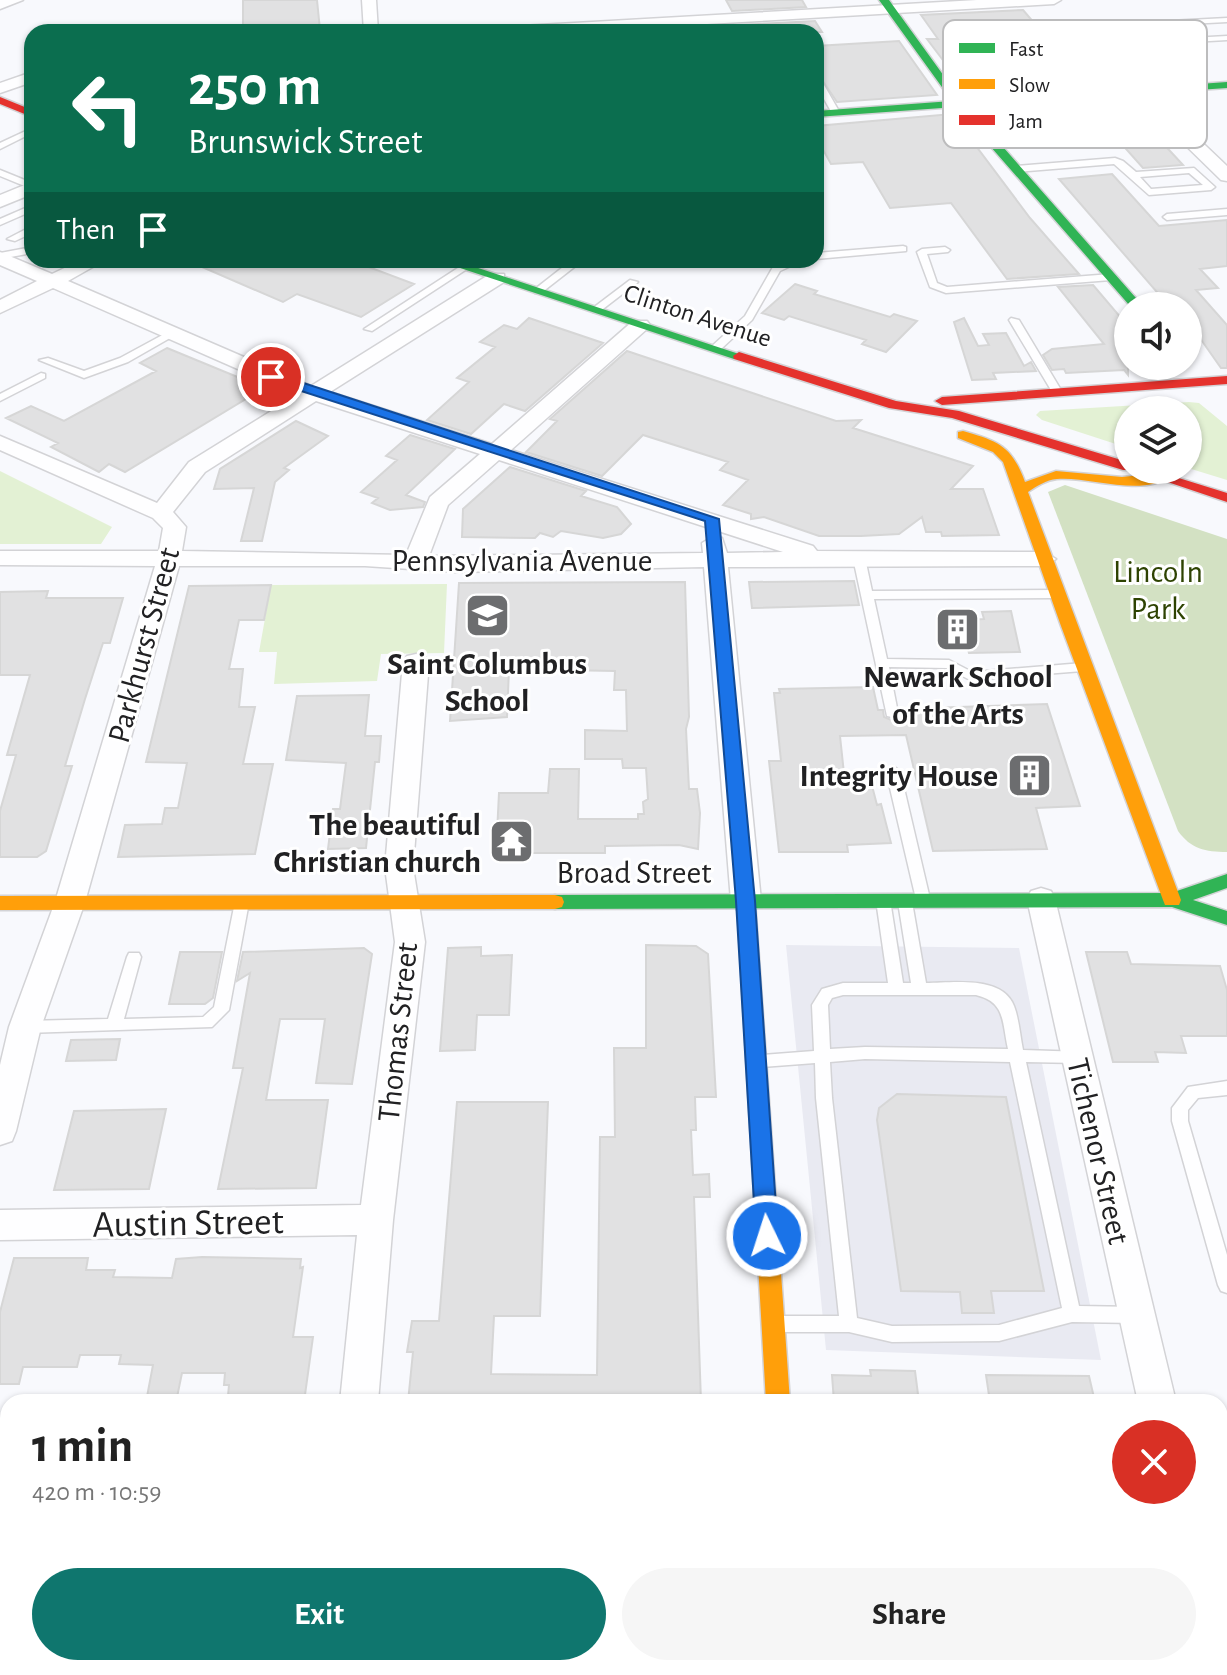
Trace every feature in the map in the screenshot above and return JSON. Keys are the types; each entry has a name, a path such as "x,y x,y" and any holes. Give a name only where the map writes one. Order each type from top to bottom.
{"main road":[{"path":"888,5 943,81"},
{"path":"1207,86 1227,85"},
{"path":"0,100 24,110"},
{"path":"824,114 943,106"},
{"path":"998,148 1124,292"},
{"name":"Clinton Avenue","path":"467,268 894,405"},
{"path":"1202,378 1227,400"},
{"path":"894,405 1056,390 1227,380"},
{"path":"894,405 954,414 1114,463"},
{"path":"894,405 923,421 998,449 1010,460 1054,594 1172,900"},
{"path":"1020,491 1041,475 1054,471 1114,481"},
{"path":"1183,484 1227,498"},
{"name":"Broad Street","path":"1172,900 1227,881"},
{"name":"Broad Street","path":"0,903 1172,900 1227,918"},
{"path":"746,901 777,1394"}],"street":[{"path":"0,5 16,0"},
{"path":"369,0 370,24"},
{"path":"606,24 888,5 1054,0"},
{"path":"0,88 24,80"},
{"path":"1198,148 1223,172"},
{"path":"0,257 172,334 315,393 712,519 824,558"},
{"path":"0,307 79,268"},
{"name":"Parkhurst Street","path":"0,1131 25,1027 70,902 170,556 175,527 161,513 197,467 497,278"},
{"path":"417,560 420,544 438,502 640,325"},
{"path":"0,442 161,513"},
{"path":"712,519 746,901"},
{"name":"Pennsylvania Avenue","path":"0,558 170,556 417,560 455,565 824,558 1044,559"},
{"name":"Thomas Street","path":"360,1394 376,1220 410,942 399,867 416,662"},
{"name":"Tichenor Street","path":"1041,899 1155,1394"},
{"name":"Austin Street","path":"0,1225 376,1220"}],"lane":[{"path":"1207,21 1227,20"},
{"path":"1207,39 1227,38"},
{"path":"824,92 836,113"},
{"path":"0,146 24,134"},
{"path":"1016,169 1115,161 1121,162 1149,192 1227,186"},
{"path":"1195,171 1211,187"},
{"path":"1133,175 1223,172"},
{"path":"0,173 24,198"},
{"path":"0,222 24,202"},
{"path":"1167,217 1227,212"},
{"path":"12,239 24,233"},
{"path":"824,255 903,249"},
{"path":"945,250 922,252 933,285 946,290 1111,277"},
{"path":"0,257 24,252"},
{"path":"399,340 369,329 462,268"},
{"path":"538,291 574,268"},
{"path":"716,348 749,318 779,268"},
{"path":"596,310 633,282"},
{"path":"1014,320 1056,390"},
{"path":"44,360 84,375 124,360 172,334"},
{"path":"0,398 41,376"},
{"path":"859,558 892,713"},
{"path":"867,595 1054,594"},
{"path":"881,663 949,664 970,676 1084,667"},
{"path":"893,771 914,900 919,988"},
{"path":"883,900 896,988"},
{"path":"25,1027 198,1024 214,1018 224,998 242,901"},
{"path":"114,1025 134,957"},
{"path":"849,1324 822,1058 820,1005 823,997 838,989 976,989 994,993 1006,1005 1072,1314"},
{"path":"755,1061 865,1053 1078,1057"},
{"path":"1227,1088 1194,1092 1180,1108 1180,1121 1227,1285"},
{"path":"773,1324 849,1324 892,1334 999,1333 1072,1314 1137,1315"}],"shaded area":[{"path":"786,945 1019,948 1101,1360 826,1350"}],"green space":[{"path":"1202,405 1227,426 1227,480 1202,472"},
{"path":"1114,407 1114,443 1042,420 1036,415 1040,411"},
{"path":"0,471 112,527 101,544 0,544"},
{"name":"Lincoln Park","path":"1065,485 1227,539 1227,852 1199,848 1178,831 1048,492"},
{"path":"447,584 444,653 381,654 377,681 274,684 277,652 259,652 271,585"}],"building":[{"path":"243,0 317,0 319,24 243,24"},
{"path":"726,0 802,0 806,7 732,11"},
{"path":"1023,10 1032,20 943,20 943,60 927,39 938,39 921,15"},
{"path":"815,21 817,24 758,24"},
{"path":"899,41 937,95 837,102 824,83 824,46"},
{"path":"943,115 943,148 978,148 1030,218 1079,274 1007,279 951,203 890,208 863,162 831,164 824,151 824,125"},
{"path":"1125,148 1167,148 1183,165 1143,168"},
{"path":"1112,174 1159,226 1227,220 1227,266 1200,269 1218,288 1196,290 1198,292 1157,292 1059,179"},
{"path":"204,268 371,268 414,284 361,317 297,294 283,302"},
{"path":"795,284 817,291 814,294 890,317 894,314 917,321 886,352 862,344 866,340 789,316 784,320 762,313"},
{"path":"1093,285 1114,310 1114,371 1066,373 1064,369 1052,370 1043,355 1052,349 1104,344 1058,287"},
{"path":"1202,297 1227,325 1227,368 1221,368 1202,341"},
{"path":"529,318 603,343 525,411 504,404 471,434 427,420 469,382 457,378 495,347 480,342 504,325 517,329"},
{"path":"964,318 978,346 989,345 983,334 1006,333 1024,366 1031,362 1036,371 993,373 996,379 972,380 954,322"},
{"path":"167,348 264,388 125,472 109,464 99,472 51,447 58,443 6,418 31,406 64,421 156,371 140,363"},
{"path":"627,351 836,421 861,420 853,428 973,466 951,489 983,489 999,535 942,536 941,532 926,532 922,517 899,534 861,536 819,536 764,517 751,519 751,514 723,505 748,480 720,470 728,462 643,435 602,476 526,452 557,421 550,419"},
{"path":"296,421 328,436 284,468 289,470 275,482 262,541 241,541 254,488 214,489 220,469"},
{"path":"410,435 455,449 406,495 425,502 423,507 390,510 372,503 378,498 361,492 397,460 386,456"},
{"path":"510,467 586,491 581,496 617,507 631,524 621,534 603,538 561,531 553,537 540,533 535,538 462,537 463,509"},
{"path":"854,581 859,605 752,608 749,582"},
{"path":"685,582 689,717 686,729 689,789 697,789 700,813 698,849 679,845 605,846 605,853 496,853 499,793 548,793 550,769 579,769 578,819 638,819 638,814 644,814 643,802 648,799 646,768 623,768 622,759 585,759 585,730 627,731 626,690 614,690 615,671 509,669 507,717 450,721 459,583"},
{"path":"271,585 264,620 239,620 229,669 243,669 239,707 255,707 243,764 273,764 255,854 118,857 125,825 162,824 165,808 178,808 187,763 146,762 189,586"},
{"path":"48,591 46,598 123,598 110,643 103,643 85,699 65,766 72,766 46,851 37,857 0,857 0,811 16,755 7,755 30,675 0,675 0,592"},
{"name":"Newark School of the Arts","path":"1011,611 1020,652 969,653 960,620 984,619 982,612"},
{"path":"873,687 878,710 883,710 884,717 891,720 900,716 900,709 1047,704 1080,806 1036,808 1047,849 933,851 906,735 840,736 845,783 871,782 877,805 881,804 891,843 847,845 848,852 779,852 769,761 781,761 774,693 780,693 779,689"},
{"path":"369,695 365,736 381,736 379,762 375,762 366,848 328,849 333,809 340,809 346,763 286,760 297,696"},
{"path":"646,945 696,946 708,954 716,1097 695,1097 696,1130 691,1130 693,1175 709,1174 710,1197 694,1197 701,1394 409,1394 413,1352 407,1352 412,1321 439,1321 457,1102 548,1102 540,1316 494,1316 491,1374 597,1375 600,1137 615,1137 614,1048 646,1048"},
{"path":"481,947 481,956 512,955 509,1015 477,1015 475,1050 440,1051 448,948"},
{"path":"364,948 372,954 352,1084 316,1083 325,1019 280,1019 266,1100 328,1100 316,1188 218,1189 243,1068 233,1068 250,973 237,981 243,952"},
{"path":"180,952 222,952 213,998 205,1004 169,1004"},
{"path":"1086,952 1127,952 1131,964 1220,966 1227,990 1227,1036 1181,1036 1186,1053 1155,1052 1158,1062 1113,1062"},
{"path":"120,1039 116,1060 66,1061 71,1040"},
{"path":"897,1094 1006,1097 1044,1291 991,1291 994,1313 962,1313 960,1292 901,1291 877,1120 879,1108"},
{"path":"166,1109 149,1189 54,1190 74,1111"},
{"path":"14,1258 88,1258 86,1270 115,1270 113,1277 172,1278 176,1259 301,1259 300,1268 303,1267 293,1337 313,1337 305,1394 228,1394 229,1385 224,1385 225,1373 182,1373 178,1394 148,1394 153,1365 119,1364 121,1355 80,1355 77,1367 23,1367 19,1384 0,1384 0,1312"},
{"path":"870,1370 915,1371 918,1394 833,1394 832,1375 871,1376"},
{"path":"986,1375 1089,1376 1093,1394 989,1394"}],"traffic: fast":[{"path":"884,0 943,82"},
{"path":"1207,86 1227,85"},
{"path":"824,113 943,105"},
{"path":"998,148 1125,292"},
{"path":"467,268 739,356"},
{"path":"1172,900 1227,881"},
{"path":"555,902 1172,900 1227,918"}],"traffic: slow":[{"path":"963,435 998,449 1010,460 1172,900"},
{"path":"1020,491 1033,482 1056,475 1114,481"},
{"path":"746,901 777,1394"},
{"path":"0,903 555,902"}],"traffic: jam":[{"path":"0,100 24,110"},
{"path":"739,356 894,405 954,414 1114,463"},
{"path":"942,401 1227,380"},
{"path":"1183,484 1227,498"}],"place":[{"name":"Saint Columbus School","path":"487,616"},
{"name":"Newark School of the Arts","path":"958,629"},
{"name":"Integrity House","path":"1029,775"},
{"name":"The beautiful Christian church","path":"512,842"}],"route":[{"path":"271,377 296,388 712,519 746,901 767,1236"}]}
